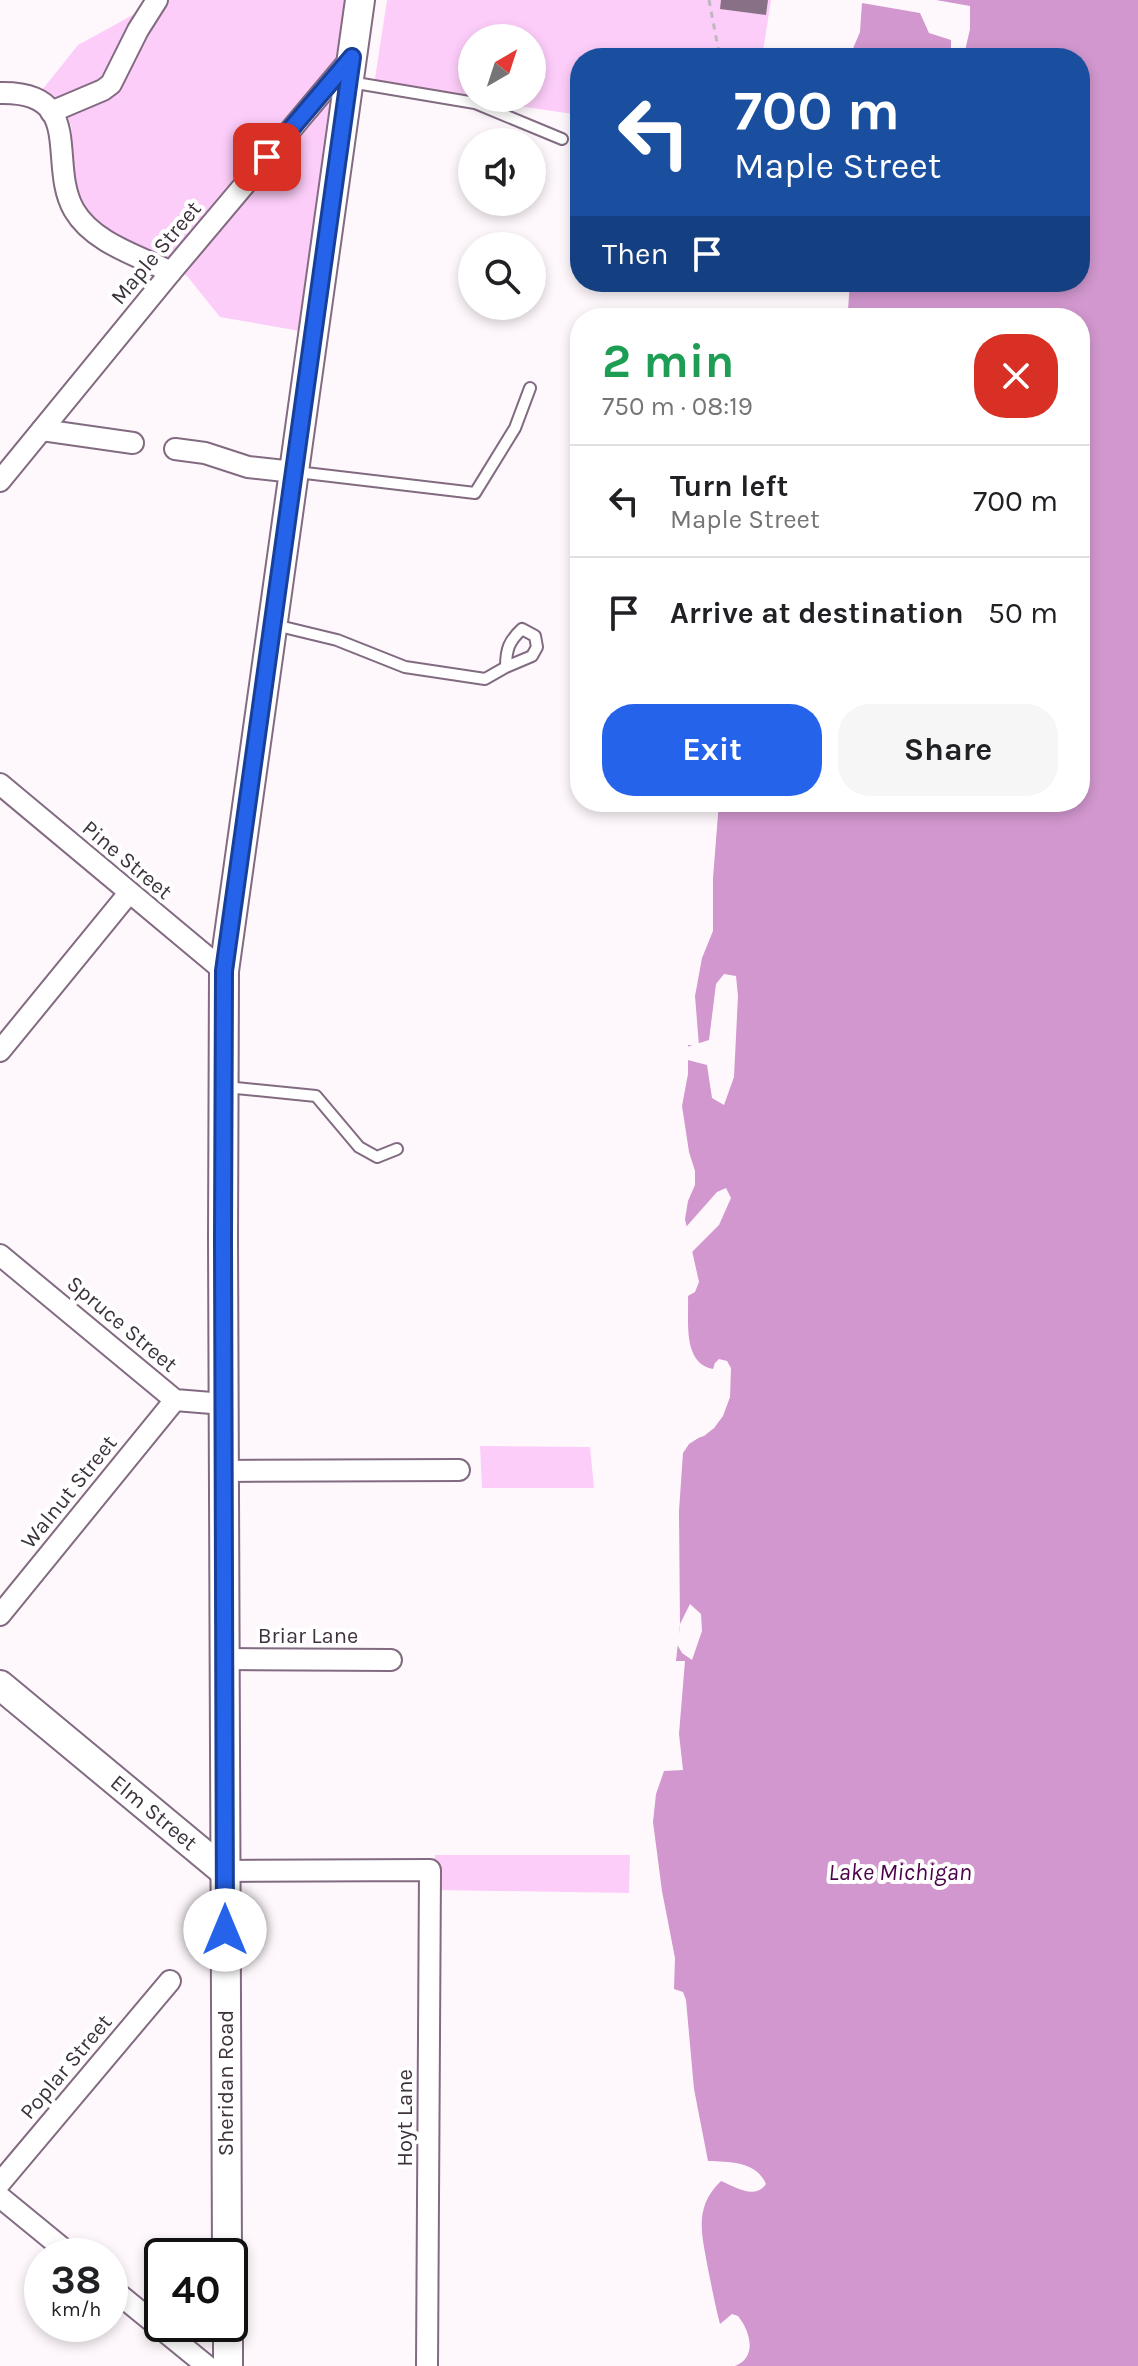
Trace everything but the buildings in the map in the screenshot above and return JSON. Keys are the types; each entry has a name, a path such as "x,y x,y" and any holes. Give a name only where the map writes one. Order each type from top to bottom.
{"street":[{"path":"51,112 111,84 157,0"},
{"name":"Sheridan Road","path":"227,2238 224,971 360,0"},
{"name":"Maple Street","path":"0,481 171,272 350,69"},
{"path":"0,93 26,95 40,102 57,119 68,192 74,210 87,225 104,239 171,272"},
{"path":"42,430 133,443"},
{"path":"175,449 205,453 248,467 294,472"},
{"name":"Pine Street","path":"0,784 224,971"},
{"path":"0,1051 129,893"},
{"name":"Spruce Street","path":"0,1255 175,1400 224,1404"},
{"name":"Walnut Street","path":"0,1615 175,1400"},
{"path":"224,1471 459,1470"},
{"name":"Briar Lane","path":"226,1659 391,1660"},
{"name":"Elm Street","path":"0,1685 224,1871"},
{"name":"Hoyt Lane","path":"224,1871 430,1870 427,2366"},
{"name":"Poplar Street","path":"0,2183 170,1981"},
{"path":"0,2197 50,2238"},
{"path":"128,2302 207,2366"},
{"path":"228,2342 228,2366"}],"lane":[{"path":"350,69 475,103 562,139"},
{"path":"294,472 475,493 515,428 530,388"},
{"path":"273,625 337,640 405,667 485,679 506,667"},
{"path":"224,1087 316,1096 359,1147 377,1157 397,1149"}],"path":[{"path":"709,0 718,48"}],"shaded area":[{"path":"160,0 346,0 300,331 220,317 187,276 99,225 81,200 73,171 70,122 60,106 42,90 78,45"},
{"path":"387,0 771,0 764,48 570,48 570,114 546,110 546,24 458,24 458,97 374,85"},
{"path":"480,1446 590,1447 594,1488 482,1488"},
{"path":"435,1855 630,1855 629,1893 436,1890"}],"water":[{"name":"Lake Michigan","path":"936,0 1138,0 1138,2366 735,2366 747,2356 750,2343 738,2316 732,2314 720,2324 704,2244 703,2211 712,2191 721,2181 751,2192 766,2184 762,2176 749,2167 708,2161 694,2089 686,2000 683,1992 674,1989 675,1958 653,1822 656,1794 664,1771 683,1770 679,1734 685,1661 676,1661 680,1624 679,1511 683,1453 689,1444 714,1428 730,1397 727,1361 715,1363 713,1369 703,1365 696,1358 689,1339 688,1296 695,1292 699,1282 685,1219 695,1185 695,1171 682,1106 688,1074 688,1045 699,1046 695,996 702,958 713,931 718,812 1090,812 1090,308 831,308 834,292 1090,292 1090,48 966,48 970,6"},
{"name":"Lake Michigan","path":"862,3 920,13 929,33 951,40 951,48 853,48 860,32"}],"pier":[{"path":"830,292 849,292 848,308 827,308"},
{"path":"724,974 736,976 738,996 734,1077 724,1105 712,1098 707,1065 684,1059 684,1048 709,1040 716,984"},
{"path":"726,1188 731,1198 719,1225 688,1256 683,1233 686,1227 717,1192"},
{"path":"719,1359 727,1361 731,1368 730,1397 723,1416 704,1436 685,1442 711,1425 720,1415 728,1381 725,1364 721,1363 713,1373"},
{"path":"690,1604 701,1614 702,1631 692,1660 682,1653 674,1639 675,1633 679,1634 680,1624"}],"route":[{"path":"225,1930 224,971 352,57 267,157"}]}
